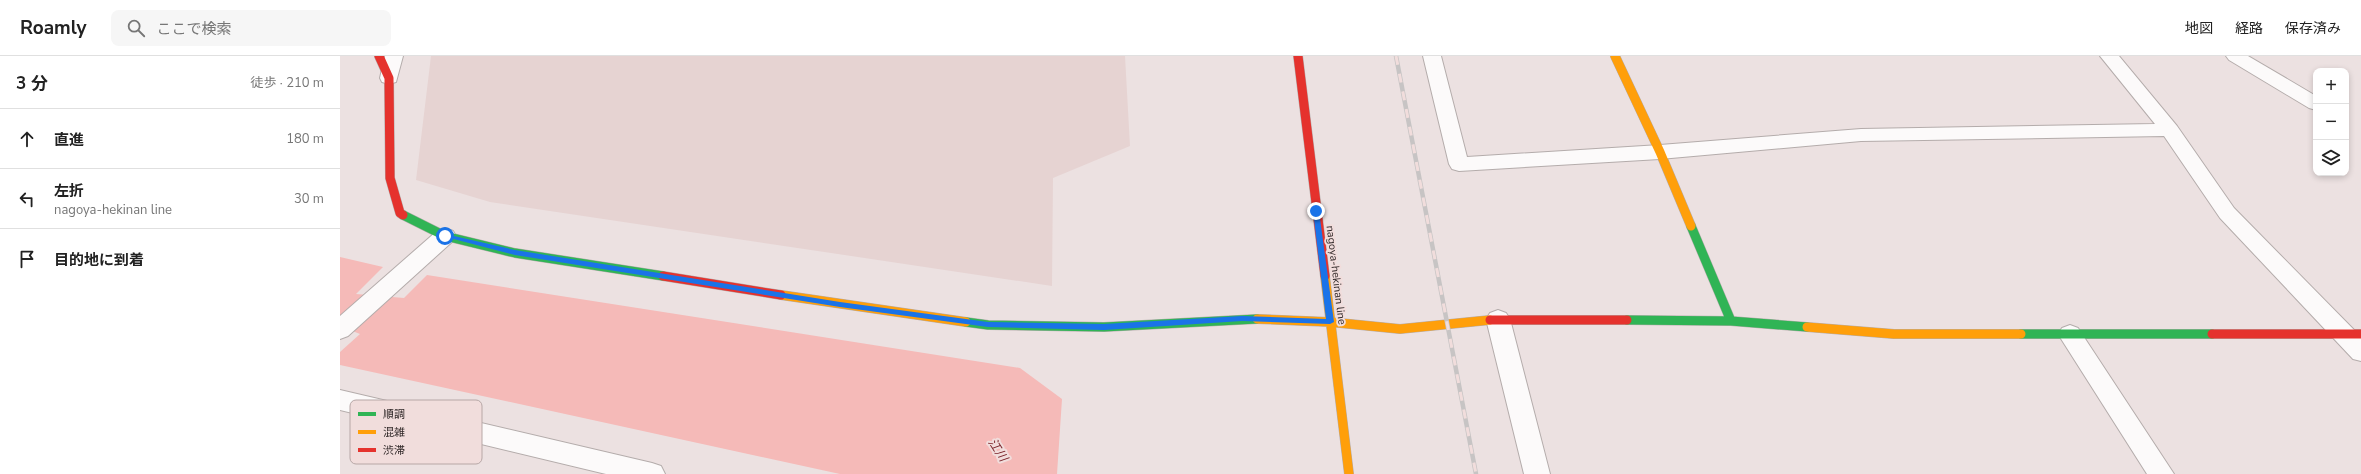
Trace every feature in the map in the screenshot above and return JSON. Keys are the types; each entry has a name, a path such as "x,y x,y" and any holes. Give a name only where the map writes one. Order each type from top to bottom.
{"street":[{"path":"379,56 389,78"},
{"path":"394,56 389,78 390,178 400,213 445,236 522,254 840,304 988,325 1104,327 1242,318 1330,322 1400,330 1498,319 1731,321 1894,334 2352,334"},
{"name":"nagoya-hekinan line","path":"1298,56 1349,474"},
{"path":"1432,56 1459,164 1660,152 1861,134 2170,130"},
{"path":"1615,56 1660,152 1731,321"},
{"path":"2109,56 2170,130 2227,213 2352,334 2361,352"},
{"path":"2235,56 2313,102"},
{"path":"340,330 445,236"},
{"path":"1498,319 1537,474"},
{"path":"2070,334 2161,474"},
{"path":"340,400 350,402"},
{"path":"482,434 652,474"}],"shaded area":[{"path":"431,56 1125,56 1130,146 1053,178 1052,286 490,202 416,180"}],"water":[{"name":"江川","path":"340,257 383,267 356,294 404,298 427,275 1020,368 1062,399 1057,474 840,474 340,365 340,352 360,334 340,326"}],"railway":[{"path":"1396,56 1476,474"}],"traffic: fast":[{"path":"403,215 445,236 515,253 663,276"},
{"path":"1691,226 1731,321"},
{"path":"966,322 988,325 1104,327 1257,319"},
{"path":"1627,320 1731,321 1807,327"},
{"path":"2021,334 2212,334"}],"traffic: slow":[{"path":"1615,56 1660,152 1691,226"},
{"path":"1325,276 1349,474"},
{"path":"781,295 966,322"},
{"path":"1257,319 1330,322 1400,329 1490,320"},
{"path":"1807,327 1894,334 2021,334"}],"traffic: jam":[{"path":"379,56 389,78 390,178 400,213 403,215"},
{"path":"1298,56 1325,276"},
{"path":"663,276 781,295"},
{"path":"1490,320 1627,320"},
{"path":"2212,334 2361,334"}],"route":[{"path":"445,236 515,253 840,304 988,325 1104,327 1242,318 1330,322 1316,211"}]}
